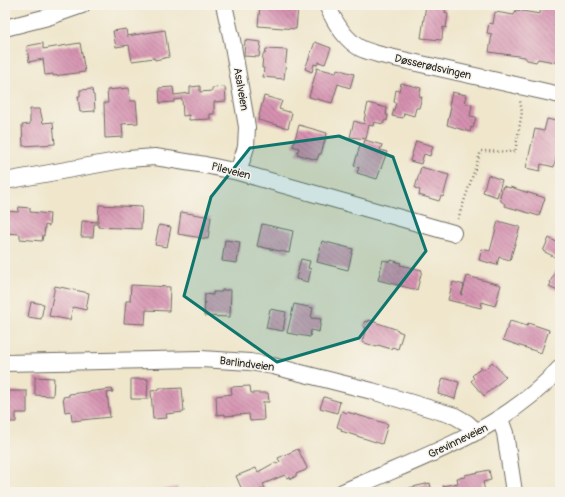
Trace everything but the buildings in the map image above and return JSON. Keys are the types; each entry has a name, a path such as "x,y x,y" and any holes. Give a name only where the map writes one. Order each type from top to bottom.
{"street":[{"path":"5,28 48,17 82,5"},
{"name":"Asalveien","path":"224,5 247,127 246,147 238,172"},
{"name":"Døsserødsvingen","path":"327,5 334,21 346,36 359,47 381,55 560,95"},
{"name":"Pileveien","path":"5,181 128,159 155,157 204,164 238,172 453,233"},
{"name":"Barlindveien","path":"5,363 201,359 250,362 273,366 372,391 455,416 467,422 477,432"},
{"name":"Grevinneveien","path":"343,492 452,446 500,419 521,404 551,378 560,368"},
{"path":"500,419 505,433 514,492"}],"path":[{"path":"453,233 481,151 515,152 522,112 520,102 524,87"}],"highlighted area":[{"path":"339,136 393,157 426,251 359,338 277,362 184,296 211,197 250,148"}]}
